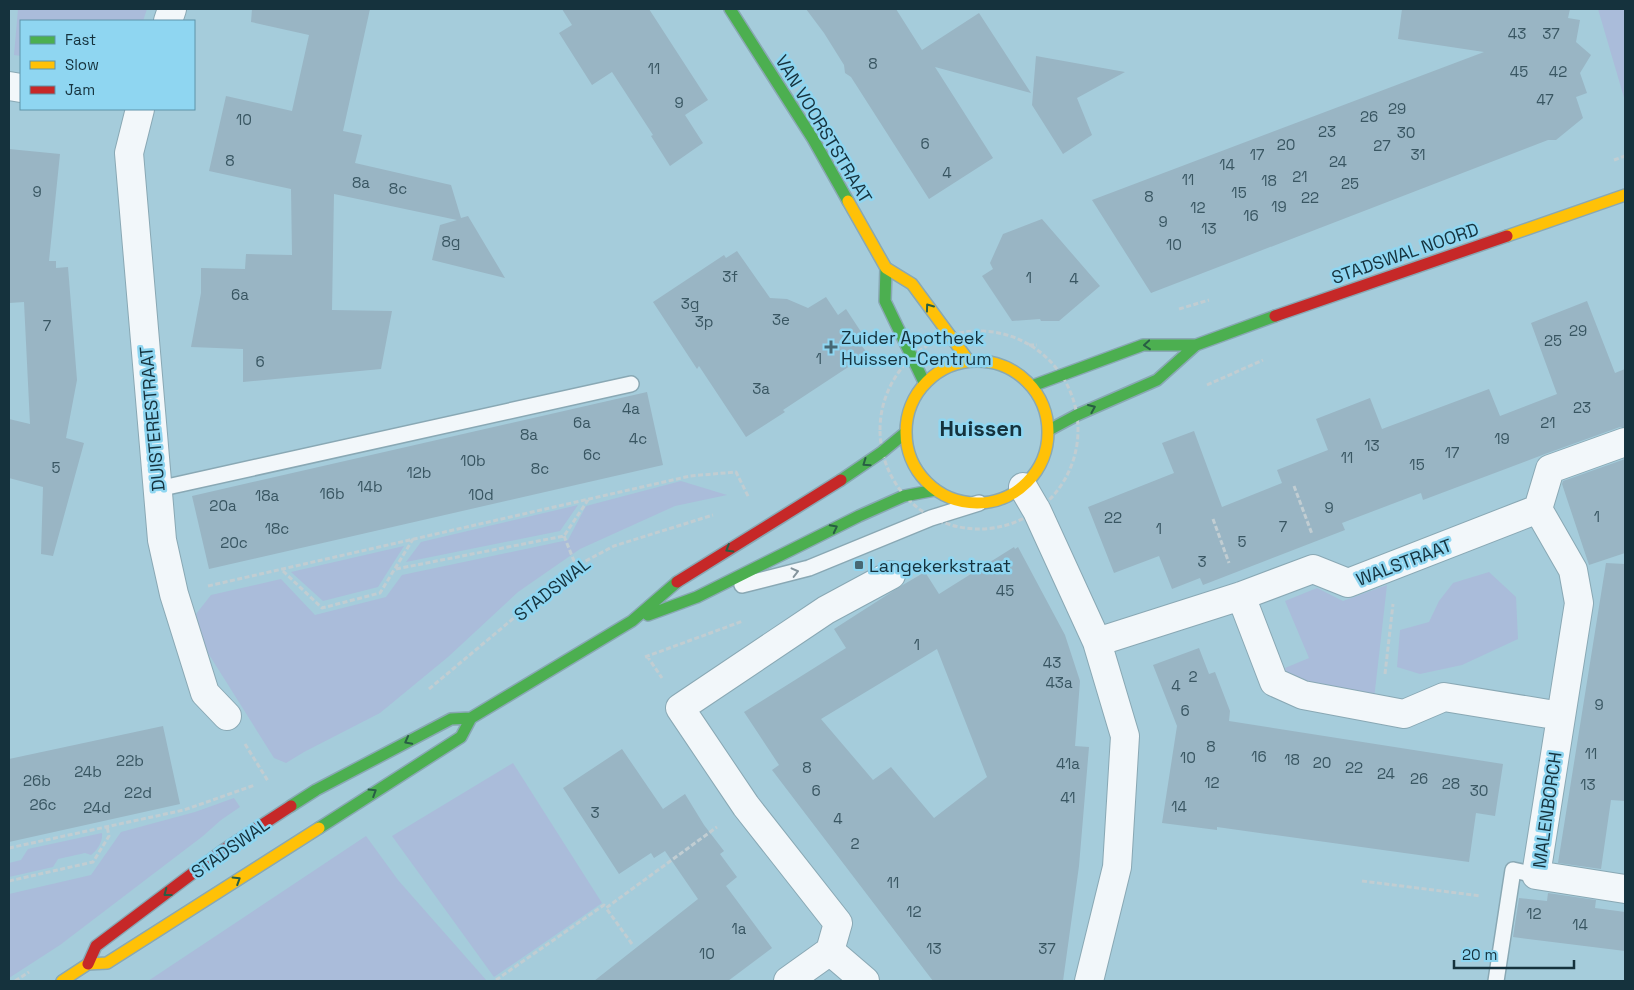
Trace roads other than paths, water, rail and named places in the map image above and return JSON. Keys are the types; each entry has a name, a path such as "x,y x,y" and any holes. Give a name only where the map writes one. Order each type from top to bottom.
{"main road":[{"name":"VAN VOORSTSTRAAT","path":"730,9 813,140 886,268 912,284 968,360"},
{"name":"STADSWAL NOORD","path":"1032,386 1143,344 1196,344 1625,195"},
{"path":"886,268 884,300 924,382"},
{"name":"STADSWAL NOORD","path":"1049,430 1077,415 1157,380 1196,344"},
{"path":"968,360 992,361 1014,370 1032,386 1041,399 1047,414 1049,430 1046,452 1037,471 1023,487 1002,499 979,503 956,500 935,490 913,465 907,449 905,433 910,406 924,382 944,368 968,360"},
{"name":"STADSWAL","path":"62,981 88,964 107,963 334,819 461,736 471,718 632,621 682,577 840,481 882,452 905,433"},
{"name":"STADSWAL","path":"632,621 697,597 859,516 904,496 935,490"},
{"name":"STADSWAL","path":"88,964 96,946 226,849 316,790 451,718 471,718"}],"street":[{"name":"DUISTERESTRAAT","path":"140,110 129,153 162,540 174,594 205,693 227,716"},
{"path":"1538,509 1550,468 1625,442"},
{"path":"1023,487 1037,511 1097,642 1125,736 1117,867 1089,981"},
{"name":"WALSTRAAT","path":"1097,642 1241,596 1314,569 1348,583 1538,509"},
{"name":"MALENBORCH","path":"1538,509 1573,570 1579,603 1536,875 1625,889"},
{"path":"788,981 830,951 838,923 746,806 680,708 826,610 891,575"},
{"path":"1241,596 1274,682 1303,695 1404,714 1444,697 1561,716"},
{"path":"830,951 865,981"}],"lane":[{"path":"158,489 631,384"},
{"name":"STADSWAL","path":"697,597 809,568 931,518 979,503"},
{"path":"1496,981 1513,870 1536,875"}],"place":[{"name":"Zuider Apotheek Huissen-Centrum","path":"831,347"},
{"name":"Langekerkstraat","path":"859,565"}],"district":[{"name":"Huissen","path":"981,428"}]}
